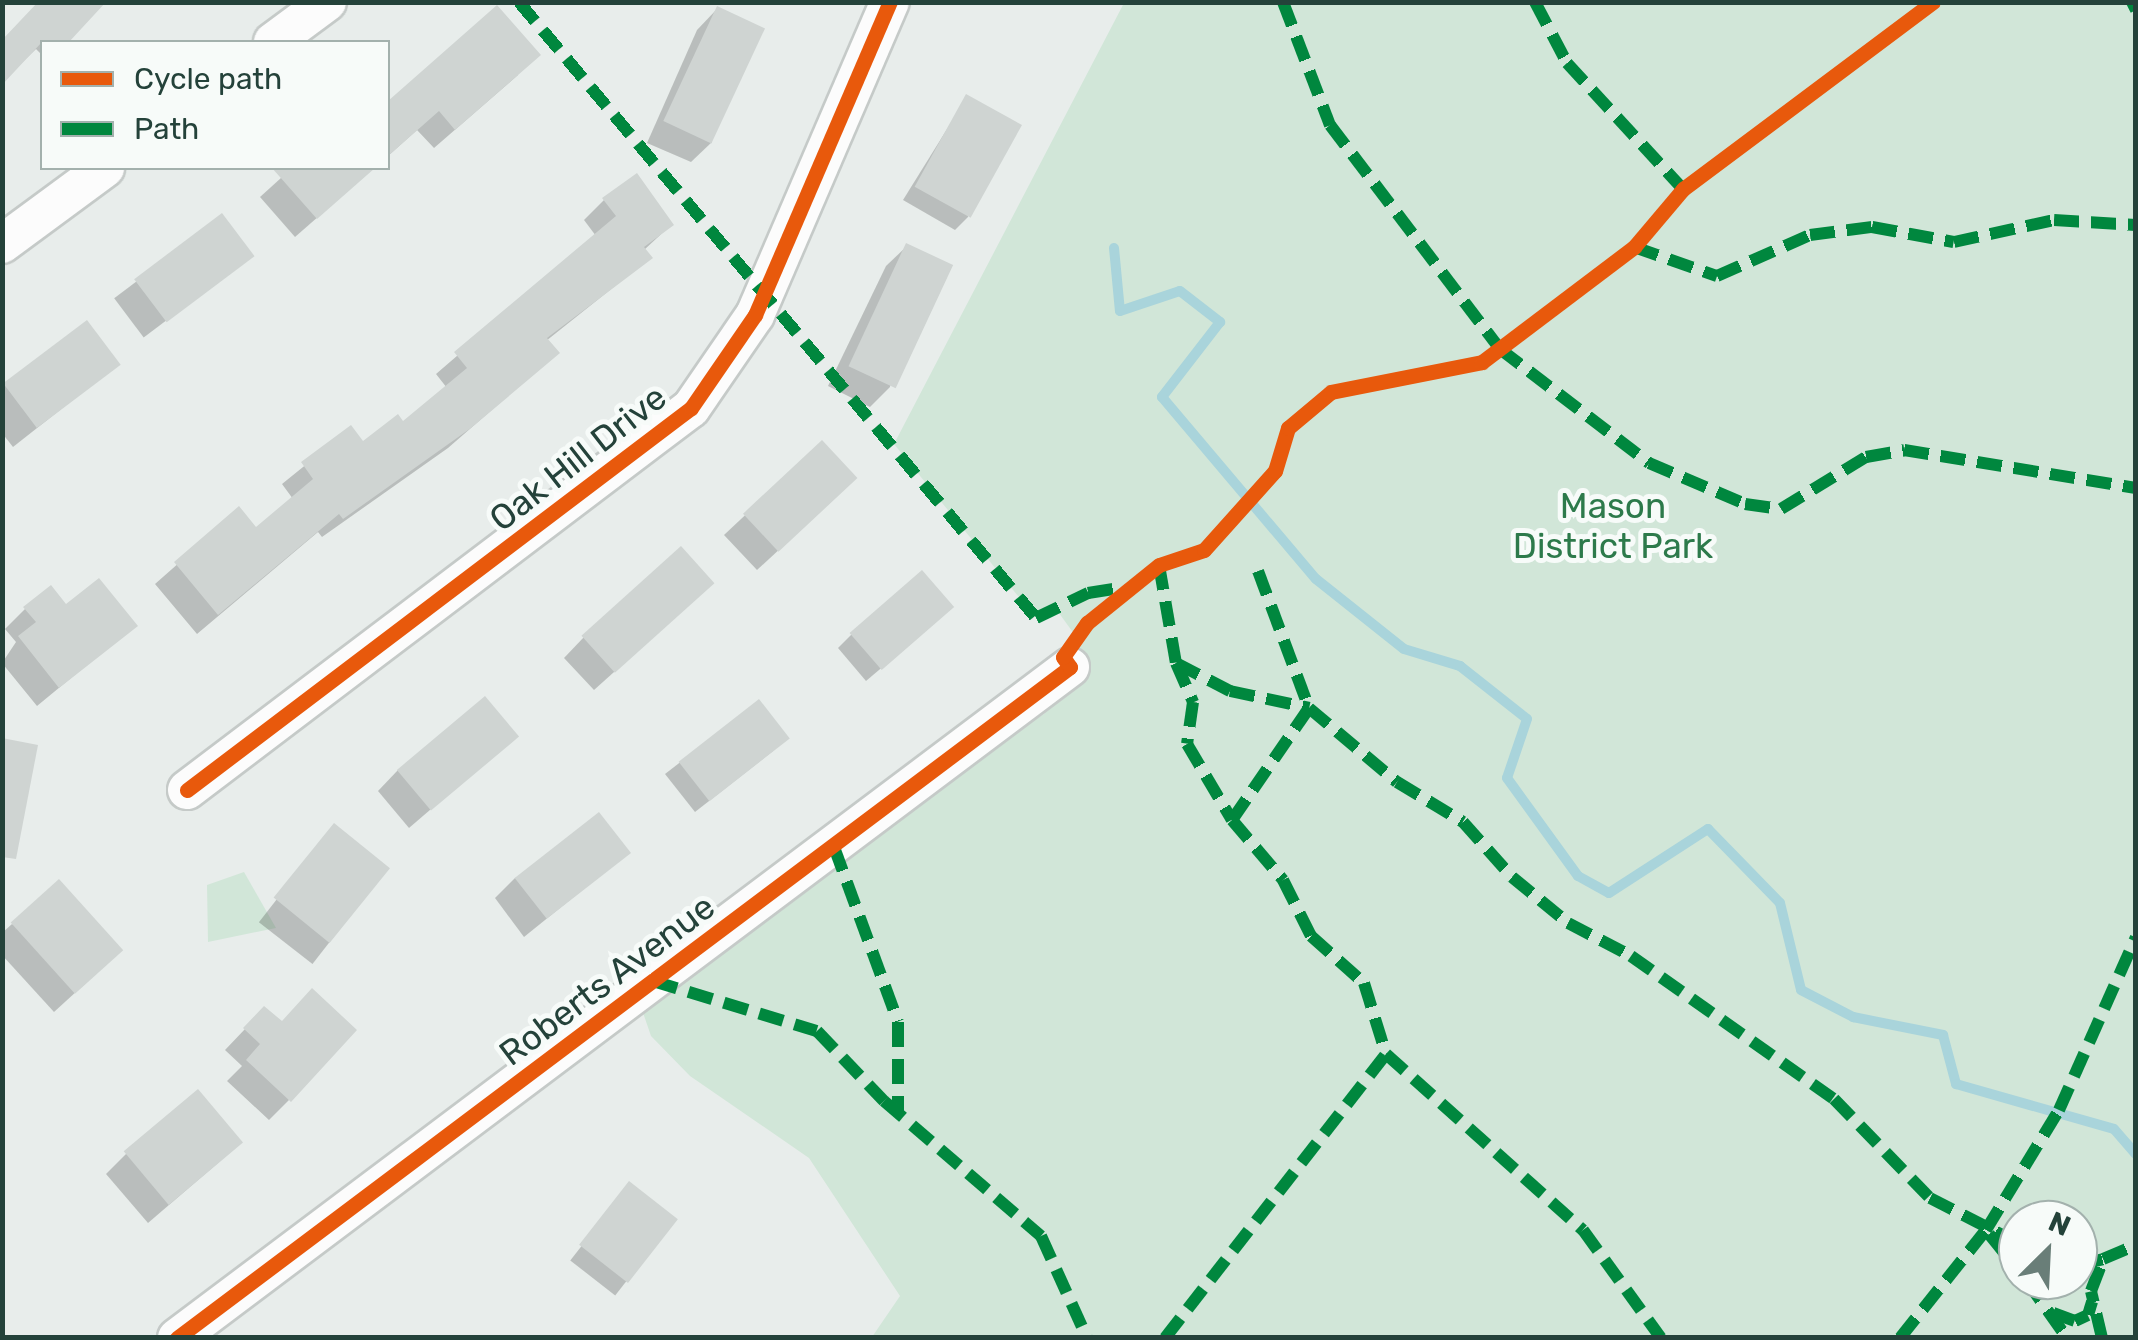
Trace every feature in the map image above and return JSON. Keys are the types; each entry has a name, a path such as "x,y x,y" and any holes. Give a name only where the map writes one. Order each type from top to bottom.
{"street":[{"path":"276,40 327,2"},
{"name":"Oak Hill Drive","path":"187,790 691,408 755,315 890,2"},
{"path":"2,244 102,170"},
{"name":"Roberts Avenue","path":"177,1338 1070,667"}],"green space":[{"name":"Mason District Park","path":"1124,3 2135,3 2135,1337 872,1337 900,1296 809,1158 690,1076 651,1036 638,998 834,847 1044,714 1080,642 1056,609 1036,618 894,444"},
{"path":"244,872 276,928 208,942 207,885"}],"building":[{"path":"38,2 106,2 71,40 40,40 2,85 2,40"},
{"path":"497,5 541,55 455,130 439,111 390,154 390,99"},
{"path":"717,6 765,28 711,143 663,121"},
{"path":"966,94 1022,125 971,218 915,187"},
{"path":"274,170 373,170 317,219"},
{"path":"637,173 674,225 644,247 653,258 547,338 560,353 471,428 343,519 339,514 218,615 174,562 239,506 256,527 313,479 301,462 351,425 363,441 398,414 403,421 467,368 454,352 616,216 602,198"},
{"path":"222,213 254,256 167,322 134,279"},
{"path":"906,243 953,265 896,388 849,366"},
{"path":"87,320 121,365 37,428 3,383"},
{"path":"822,440 857,478 778,552 743,514"},
{"path":"681,546 714,583 615,673 581,636"},
{"path":"922,570 954,607 882,670 850,633"},
{"path":"99,578 138,626 59,688 18,636 36,622 23,607 51,585 66,604"},
{"path":"485,696 519,737 431,811 397,770"},
{"path":"759,699 790,738 709,801 679,762"},
{"path":"2,738 38,745 16,859 2,857"},
{"path":"599,812 631,853 547,919 515,878"},
{"path":"334,823 390,868 330,943 274,898"},
{"path":"59,879 123,950 75,994 11,922"},
{"path":"312,988 357,1030 291,1102 246,1060 260,1044 243,1028 264,1006 282,1021"},
{"path":"198,1089 243,1143 169,1205 124,1151"},
{"path":"629,1181 678,1219 628,1283 579,1245"}],"waterway":[{"path":"1114,248 1120,311 1180,291 1220,322 1162,397 1316,579 1404,649 1460,666 1527,719 1507,778 1578,876 1609,893 1708,829 1780,903 1801,990 1853,1017 1943,1035 1956,1084 2114,1129 2136,1154"}],"marked path":[{"path":"519,2 1036,618 1088,593 1125,587"},
{"path":"1283,2 1330,125 1500,349 1649,463 1745,504 1781,509 1866,457 1904,450 2136,488"},
{"path":"1535,2 1567,63 1683,189"},
{"path":"2132,2 2136,10"},
{"path":"1634,247 1717,276 1810,235 1872,227 1954,242 2054,220 2136,225"},
{"path":"1159,565 1176,663 1193,702 1187,744 1232,820"},
{"path":"1258,571 1309,708 1232,820 1283,880 1311,936 1364,983 1386,1054 1583,1230 1661,1338"},
{"path":"1176,663 1230,691 1309,708 1397,782 1463,822 1512,877 1568,923 1631,956 1834,1099 1930,1198 1998,1233"},
{"path":"834,847 898,1022 898,1113"},
{"path":"1900,1338 1986,1230 2059,1110 2136,937"},
{"path":"653,981 817,1031 884,1101 1041,1236 1087,1338"},
{"path":"1165,1338 1386,1054"},
{"path":"1989,1234 1998,1245"},
{"path":"2102,1338 2091,1291 2103,1259 2136,1245"},
{"path":"2098,1260 2103,1259"},
{"path":"2040,1300 2067,1338"},
{"path":"2053,1313 2075,1321 2088,1315 2092,1302"}],"cycle path":[{"path":"187,790 691,408 755,315 890,2"},
{"path":"177,1338 1070,667 1063,657 1087,623 1159,565 1204,550 1275,471 1288,428 1331,392 1482,362 1634,247 1683,189 1933,2"}]}
